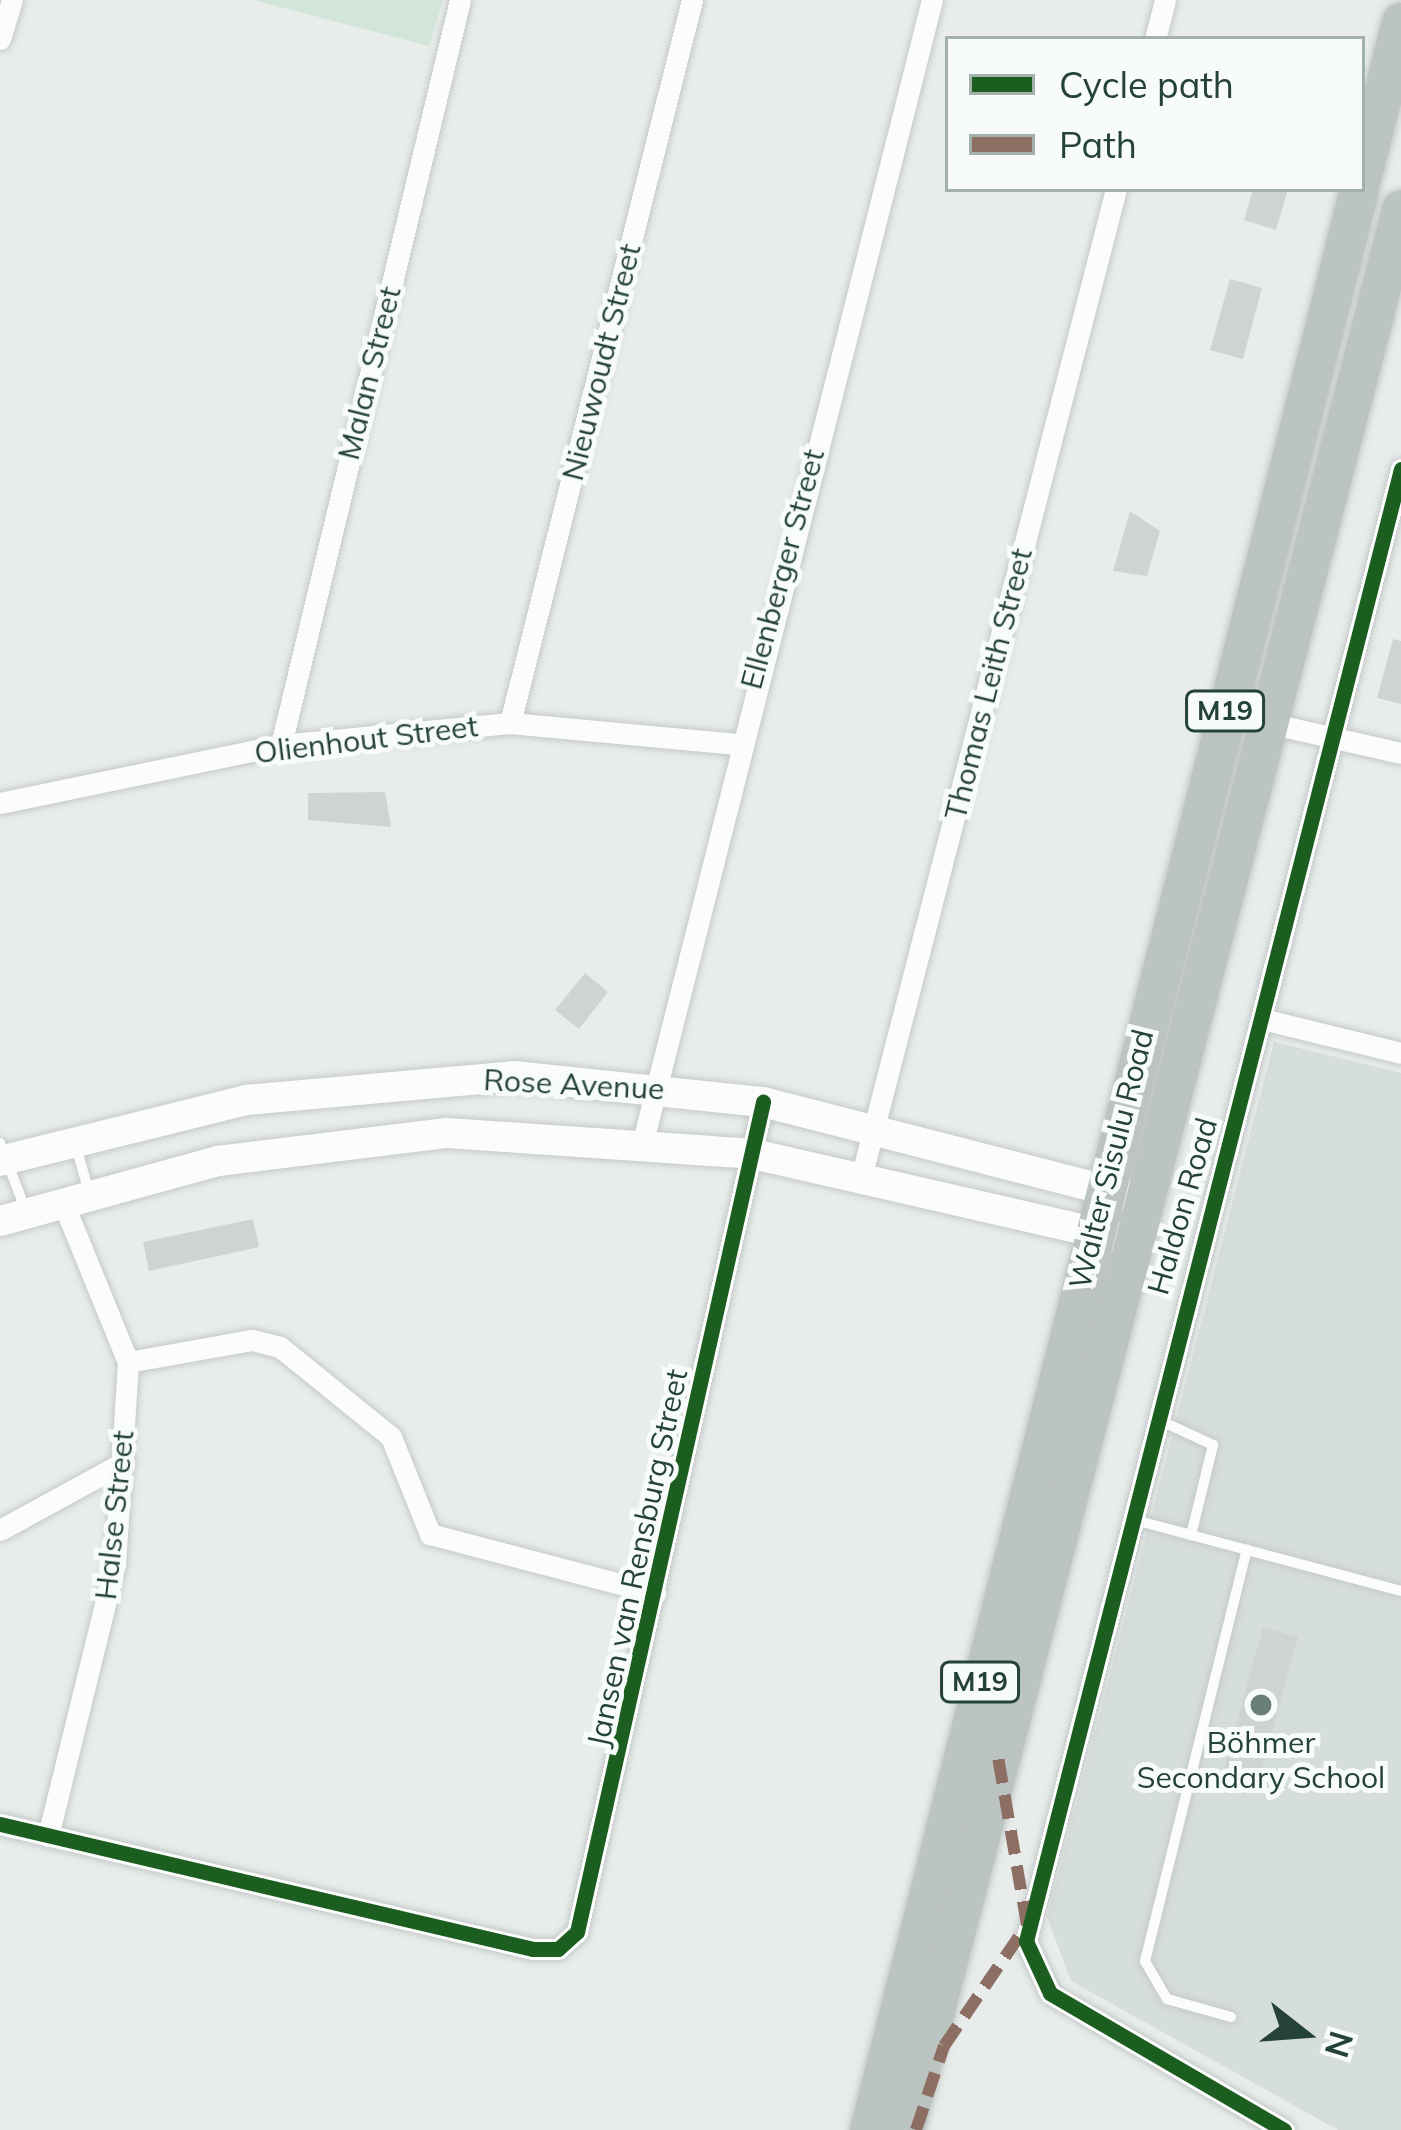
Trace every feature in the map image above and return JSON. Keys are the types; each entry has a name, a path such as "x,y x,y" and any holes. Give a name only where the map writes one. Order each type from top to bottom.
{"highway":[{"name":"Walter Sisulu Road","path":"869,2130 981,1753 1036,1534 1092,1234 1306,395 1372,171 1401,22"},
{"name":"Walter Sisulu Road","path":"1036,1534 1144,1202 1401,209"},
{"path":"1306,395 1350,409"},
{"path":"1155,986 1198,998"},
{"name":"Walter Sisulu Road","path":"904,2130 981,1753"}],"street":[{"path":"0,39 12,0"},
{"name":"Malan Street","path":"281,745 460,0"},
{"name":"Nieuwoudt Street","path":"510,723 692,0"},
{"name":"Ellenberger Street","path":"643,1141 737,743 932,0"},
{"path":"1156,36 1165,0"},
{"name":"Thomas Leith Street","path":"861,1178 1115,192"},
{"name":"Haldon Road","path":"1284,2130 1050,1993 1029,1959 1027,1925 1151,1418 1262,1019 1401,469"},
{"path":"1225,713 1401,753"},
{"name":"Olienhout Street","path":"0,803 281,745 510,723 737,743"},
{"path":"1262,1019 1401,1053"},
{"name":"Rose Avenue","path":"2,1154 364,1084 514,1076 655,1086 763,1102 874,1125 1144,1202"},
{"name":"Jansen van Rensburg Street","path":"0,1824 558,1949 590,1910 763,1102"},
{"name":"Rose Avenue","path":"13,1216 75,1196 372,1138 643,1141 753,1154 1132,1241"},
{"name":"Halse Street","path":"48,1836 115,1564 124,1462 128,1362 75,1196"},
{"path":"128,1362 252,1340 280,1348 391,1437 430,1534 655,1593"},
{"path":"3,1522 124,1462"}],"lane":[{"path":"74,1140 75,1196"},
{"path":"2,1154 13,1216"},
{"path":"1151,1418 1213,1445 1191,1535"},
{"path":"1127,1518 1401,1591"},
{"path":"1231,2017 1167,1999 1145,1960 1247,1550"}],"shaded area":[{"path":"1274,1042 1401,1073 1401,2130 1338,2130 1071,1981 1047,1917"}],"green space":[{"path":"253,0 443,0 429,46"}],"building":[{"path":"1252,192 1287,192 1276,230 1244,220"},
{"path":"1230,279 1262,288 1243,359 1210,350"},
{"path":"1130,511 1160,531 1147,576 1113,571"},
{"path":"1393,639 1401,641 1401,704 1377,698"},
{"path":"385,792 391,827 308,820 308,793"},
{"path":"585,973 608,992 579,1029 555,1010"},
{"path":"253,1219 259,1247 149,1271 143,1242"},
{"name":"Böhmer Secondary School","path":"1263,1627 1298,1637 1258,1783 1223,1773"}],"marked path":[{"path":"916,2130 944,2046 1027,1925 998,1757"}],"cycle path":[{"path":"1284,2130 1050,1993 1026,1941 1401,469"},
{"path":"0,1824 533,1949 558,1949 577,1932 763,1102"}],"place":[{"name":"Böhmer Secondary School","path":"1261,1705"}]}
